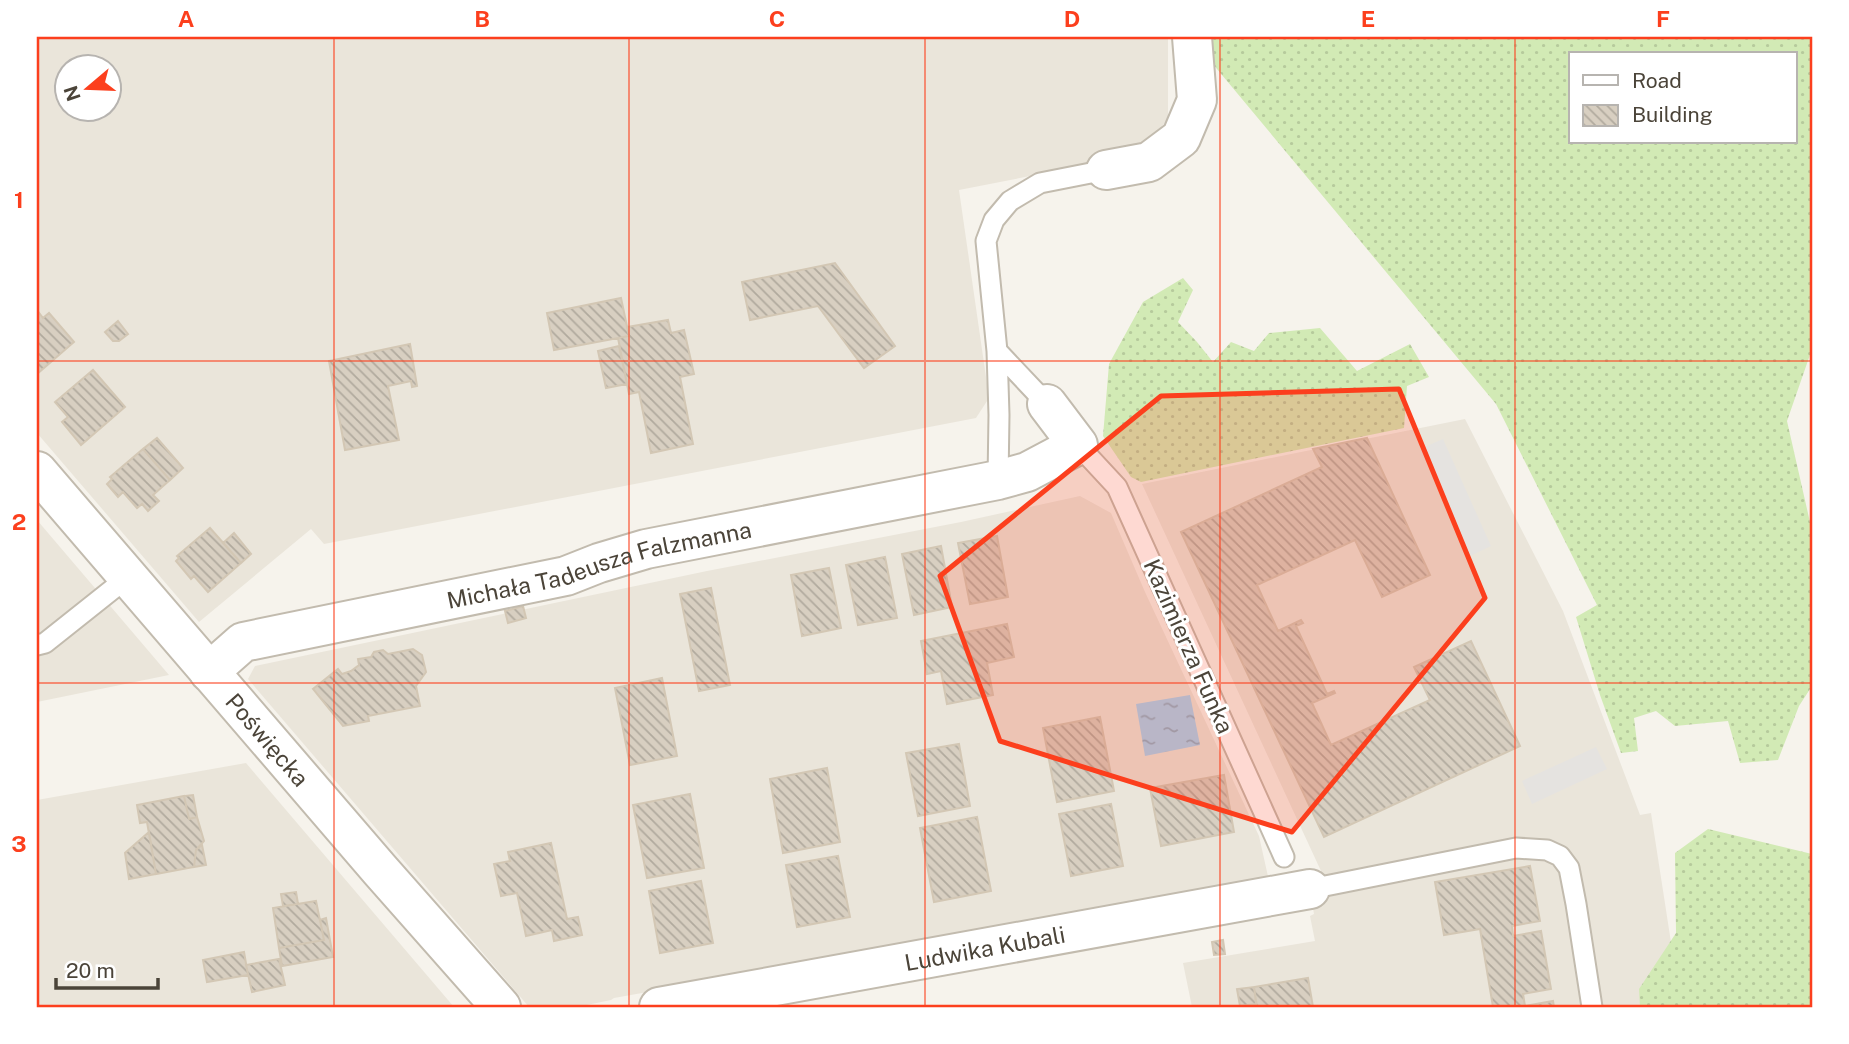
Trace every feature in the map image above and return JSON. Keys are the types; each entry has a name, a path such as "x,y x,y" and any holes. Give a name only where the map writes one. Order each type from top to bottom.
{"street":[{"path":"1106,170 1149,162 1181,138 1197,100 1192,37"},
{"path":"1047,404 1078,445"},
{"name":"Michała Tadeusza Falzmanna","path":"209,671 243,642 566,576 646,549 998,480 1027,471 1078,445"},
{"name":"Poświęcka","path":"37,471 500,1007"},
{"name":"Ludwika Kubali","path":"659,1007 1310,889"}],"lane":[{"path":"998,480 997,351 986,241 994,220 1010,201 1040,183 1106,170"},
{"path":"997,351 1047,404"},
{"name":"Kazimierza Funka","path":"1078,445 1117,487 1284,858"},
{"path":"37,645 45,643 128,578"},
{"path":"1310,889 1516,848 1547,850 1560,856 1569,868 1592,1007"}],"highlighted area":[{"path":"1399,389 1485,598 1292,832 1000,741 940,576 1161,396"}],"shaded area":[{"path":"37,37 1168,37 1168,118 1142,154 959,190 989,398 976,418 324,544 311,529 199,622 37,433"},
{"path":"1465,419 1563,611 1640,815 1651,813 1681,1007 1192,1007 1183,963 1315,941 1310,916 1314,914 1307,874 1321,871 1142,484"},
{"path":"1443,439 1491,546 1470,556 1420,449"},
{"path":"1080,496 1111,513 1259,836 1269,881 614,998 577,1007 529,1007 248,679 255,666"},
{"path":"37,520 169,675 37,702"},
{"path":"1596,747 1607,769 1532,804 1522,781"},
{"path":"246,763 454,1007 37,1007 37,800"}],"green space":[{"path":"1209,37 1812,37 1812,349 1787,421 1812,531 1812,686 1799,706 1778,760 1740,763 1728,721 1675,726 1656,711 1634,718 1638,751 1621,753 1576,617 1597,605 1496,404 1212,63"},
{"path":"1183,278 1193,290 1178,322 1213,362 1231,342 1254,351 1269,333 1320,328 1357,371 1410,344 1429,377 1407,386 1404,428 1141,482 1131,477 1103,436 1109,364 1143,302"},
{"path":"1708,829 1812,854 1812,1007 1640,1007 1639,989 1676,933 1675,853"}],"water":[{"path":"1190,695 1200,745 1145,756 1136,704"}],"building":[{"path":"835,263 895,346 864,368 818,306 750,320 742,282"},
{"path":"621,298 629,336 554,350 547,313"},
{"path":"37,310 43,318 49,313 74,342 37,374"},
{"path":"668,320 671,333 684,330 694,374 680,377 693,444 651,453 639,392 629,394 618,338 629,336 627,327"},
{"path":"118,321 128,334 119,341 113,341 105,332"},
{"path":"410,344 417,386 412,387 411,381 388,386 399,440 345,450 329,361"},
{"path":"619,346 627,384 606,388 598,351"},
{"path":"93,370 125,407 81,445 62,422 68,417 55,402"},
{"path":"157,438 183,468 170,480 143,449"},
{"path":"1367,438 1430,575 1382,597 1355,540 1257,585 1278,631 1301,620 1303,623 1296,626 1327,694 1334,691 1335,693 1312,703 1331,745 1430,700 1414,667 1471,641 1520,746 1324,837 1181,532 1322,467 1313,449"},
{"path":"143,449 170,480 153,495 159,501 148,511 142,504 137,508 123,492 118,497 107,484 112,479 110,477"},
{"path":"210,528 241,563 208,592 194,576 191,579 176,561 179,558 177,556"},
{"path":"234,533 251,554 241,563 223,543"},
{"path":"997,536 1008,597 970,604 958,543"},
{"path":"941,546 952,607 914,615 902,554"},
{"path":"885,557 897,618 858,625 846,565"},
{"path":"829,568 841,628 802,636 791,575"},
{"path":"711,588 730,685 699,691 680,594"},
{"path":"523,606 526,618 508,623 505,611"},
{"path":"1007,624 1014,657 987,663 993,695 947,704 941,671 927,674 921,641"},
{"path":"413,649 422,655 426,672 416,686 420,706 368,716 369,721 343,726 313,689 338,669 342,674 351,671 359,665 358,659 371,657 374,652 383,650 388,654"},
{"path":"662,678 677,756 630,765 615,688"},
{"path":"1100,717 1114,791 1057,802 1043,728"},
{"path":"959,744 970,806 918,816 906,753"},
{"path":"827,768 840,842 783,853 770,779"},
{"path":"1224,775 1234,832 1161,846 1150,788"},
{"path":"690,794 704,868 647,878 633,805"},
{"path":"193,795 197,817 189,819 184,796"},
{"path":"184,796 189,819 197,817 204,841 196,850 194,867 156,874 147,822 140,823 137,805"},
{"path":"1111,804 1123,866 1071,876 1059,814"},
{"path":"977,817 991,891 934,902 920,828"},
{"path":"149,832 156,874 129,879 125,853"},
{"path":"551,843 567,919 578,917 582,935 554,941 552,930 526,936 517,893 501,896 494,864 510,861 508,852"},
{"path":"202,845 206,865 194,867 196,850"},
{"path":"838,856 850,917 797,927 786,865"},
{"path":"1530,866 1540,921 1512,926 1513,936 1541,931 1551,989 1523,994 1525,1006 1553,1001 1554,1007 1493,1007 1480,929 1444,935 1435,882"},
{"path":"701,881 713,943 660,953 649,891"},
{"path":"296,892 298,904 283,906 281,894"},
{"path":"316,901 324,940 279,948 273,908"},
{"path":"326,918 333,957 282,966 279,948 324,940 320,920"},
{"path":"1223,940 1225,954 1214,955 1212,942"},
{"path":"244,952 248,975 207,982 203,960"},
{"path":"279,959 285,985 252,992 246,965"},
{"path":"1308,978 1313,1007 1257,1007 1254,987"},
{"path":"1254,987 1256,1004 1240,1006 1237,989"}]}
